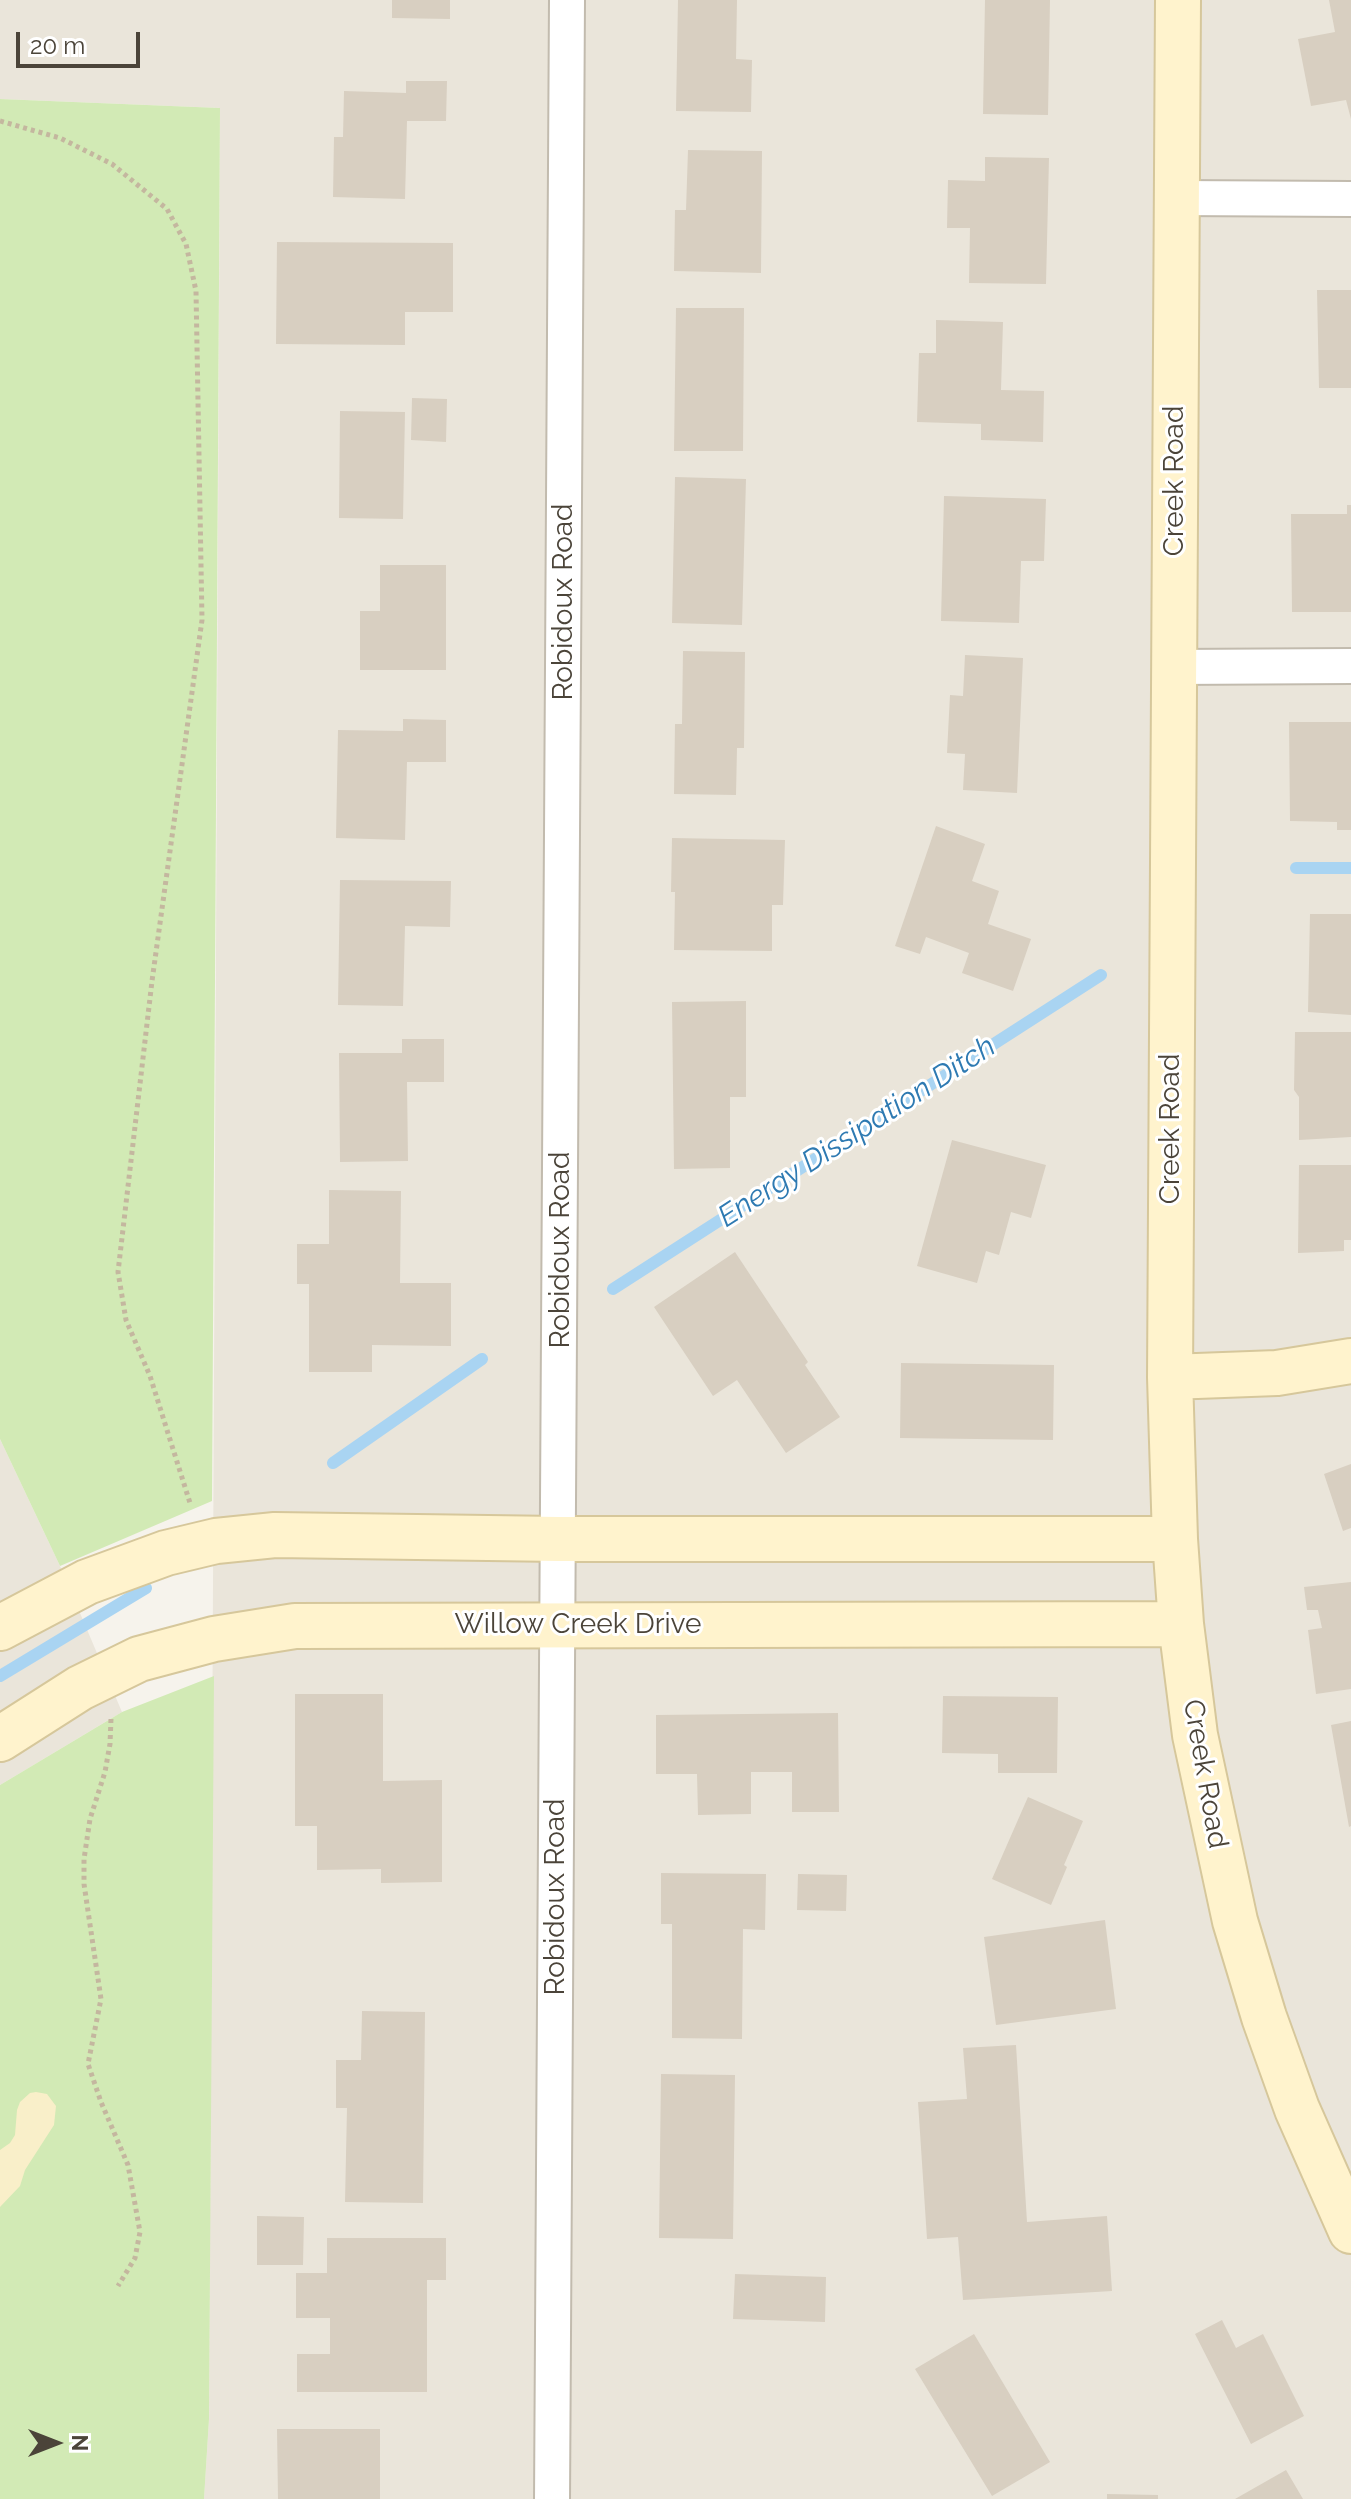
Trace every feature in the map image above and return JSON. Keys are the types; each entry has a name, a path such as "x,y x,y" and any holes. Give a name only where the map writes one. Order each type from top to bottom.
{"street":[{"name":"Robidoux Road","path":"552,2499 567,0"},
{"name":"Creek Road","path":"1178,0 1170,1377 1181,1624 1195,1735 1235,1921 1264,2017 1297,2109 1351,2231"},
{"path":"1177,198 1351,199"},
{"path":"1174,667 1351,666"},
{"path":"1170,1377 1277,1373 1351,1361"},
{"path":"0,1628 87,1582 184,1549 216,1541 275,1535 559,1539 1175,1539"},
{"name":"Willow Creek Drive","path":"0,1739 80,1688 139,1659 214,1639 295,1626 1181,1624"}],"path":[{"path":"0,121 60,138 112,164 167,209 186,244 196,291 202,620 152,981 118,1272 126,1320 150,1376 189,1491 194,1527 184,1549"},
{"path":"112,1706 110,1744 90,1819 84,1884 101,1999 88,2064 128,2165 140,2232 135,2258 118,2286"}],"shaded area":[{"path":"0,0 1351,0 1351,2499 204,2499 209,2419 220,108 0,99"},
{"path":"0,1439 60,1566 122,1712 0,1785"}],"green space":[{"path":"0,99 220,108 212,1501 60,1566 0,1439"},
{"path":"214,1676 209,2419 204,2499 0,2499 0,1785 122,1712"}],"sand":[{"path":"36,2092 47,2094 56,2106 54,2125 25,2170 20,2186 0,2207 0,2150 15,2135 20,2102"}],"building":[{"path":"392,0 450,0 450,19 392,18"},
{"path":"678,0 737,0 736,59 752,60 751,112 676,111"},
{"path":"985,0 1050,0 1048,115 983,114"},
{"path":"1329,0 1351,0 1351,119 1346,100 1311,106 1298,39 1335,32"},
{"path":"406,81 447,81 446,121 407,121 405,199 333,197 334,137 343,137 344,91 406,93"},
{"path":"688,150 762,151 761,273 674,271 675,210 686,210"},
{"path":"985,157 1049,158 1046,284 969,283 970,228 947,228 948,180 985,181"},
{"path":"277,242 453,243 453,312 405,312 405,345 276,344"},
{"path":"1317,290 1351,290 1351,388 1319,388"},
{"path":"676,308 744,308 743,451 674,451"},
{"path":"936,320 1003,322 1001,390 1044,391 1043,442 981,440 981,424 917,422 919,353 936,353"},
{"path":"412,398 447,399 446,442 411,440"},
{"path":"340,411 405,412 403,519 339,518"},
{"path":"675,477 746,479 742,625 672,623"},
{"path":"944,496 1046,499 1044,561 1021,561 1019,623 941,621"},
{"path":"1347,505 1351,505 1351,612 1292,612 1291,514 1347,514"},
{"path":"380,565 446,565 446,670 360,670 360,611 380,611"},
{"path":"683,651 745,652 744,748 737,748 736,795 674,794 675,724 682,724"},
{"path":"965,655 1023,658 1017,793 963,790 965,754 947,753 950,695 963,696"},
{"path":"403,719 446,720 446,762 407,762 405,840 336,838 338,730 403,731"},
{"path":"1289,722 1351,722 1351,830 1337,830 1337,822 1290,821"},
{"path":"936,826 985,844 972,881 999,891 988,924 1031,939 1013,991 962,973 969,953 926,937 920,954 895,946"},
{"path":"672,838 785,840 783,905 772,905 772,951 674,950"},
{"path":"340,880 451,881 450,927 405,926 403,1006 338,1005"},
{"path":"1310,914 1351,914 1351,1015 1308,1012"},
{"path":"746,1001 746,1097 730,1097 730,1168 674,1169 672,1002"},
{"path":"1295,1032 1351,1032 1351,1137 1299,1140 1299,1097 1294,1090"},
{"path":"402,1039 444,1039 444,1082 407,1082 408,1161 340,1162 339,1053 402,1053"},
{"path":"952,1140 1046,1165 1031,1218 1011,1212 999,1255 986,1251 977,1283 917,1266"},
{"path":"1299,1165 1351,1165 1351,1240 1344,1240 1344,1251 1298,1253"},
{"path":"329,1190 401,1191 400,1283 451,1283 451,1346 372,1345 372,1372 309,1372 309,1284 297,1284 297,1244 329,1244"},
{"path":"735,1252 808,1362 805,1365 840,1417 786,1453 737,1380 713,1396 654,1307"},
{"path":"901,1363 1054,1365 1053,1440 900,1438"},
{"path":"1351,1464 1351,1528 1343,1531 1324,1474"},
{"path":"1351,1582 1351,1689 1316,1694 1308,1630 1322,1628 1318,1610 1307,1610 1304,1587"},
{"path":"295,1694 383,1694 383,1781 442,1780 442,1882 381,1883 381,1869 317,1870 317,1826 295,1826"},
{"path":"943,1696 1058,1697 1057,1773 998,1773 998,1754 942,1753"},
{"path":"838,1713 839,1812 792,1812 792,1772 751,1772 751,1814 698,1815 697,1774 656,1774 656,1715"},
{"path":"1351,1721 1351,1826 1349,1827 1331,1725"},
{"path":"1028,1797 1083,1821 1051,1905 992,1879"},
{"path":"661,1873 766,1874 765,1930 743,1929 742,2039 672,2038 672,1924 661,1924"},
{"path":"798,1874 847,1875 846,1911 797,1910"},
{"path":"1105,1920 1116,2009 996,2025 984,1937"},
{"path":"362,2011 425,2012 423,2203 345,2202 347,2108 336,2108 336,2060 361,2060"},
{"path":"1016,2045 1027,2222 1107,2216 1112,2291 963,2300 958,2237 927,2239 918,2102 967,2099 963,2048"},
{"path":"661,2074 735,2075 733,2239 659,2238"},
{"path":"257,2216 304,2217 303,2265 257,2265"},
{"path":"327,2238 446,2238 446,2280 427,2280 427,2392 297,2392 297,2354 330,2354 330,2318 296,2318 296,2273 327,2273"},
{"path":"735,2274 826,2277 825,2322 733,2319"},
{"path":"1222,2320 1236,2348 1263,2334 1304,2416 1251,2444 1195,2334"},
{"path":"974,2334 1050,2462 992,2496 915,2369"},
{"path":"277,2429 380,2429 380,2499 278,2499"},
{"path":"1286,2470 1303,2499 1235,2499"},
{"path":"1107,2494 1158,2495 1158,2499 1107,2499"}],"waterway":[{"name":"Energy Dissipation Ditch","path":"1296,868 1351,868"},
{"name":"Energy Dissipation Ditch","path":"613,1289 1101,975"},
{"name":"Energy Dissipation Ditch","path":"333,1463 482,1359"},
{"name":"Energy Dissipation Ditch","path":"0,1676 146,1588"}]}
